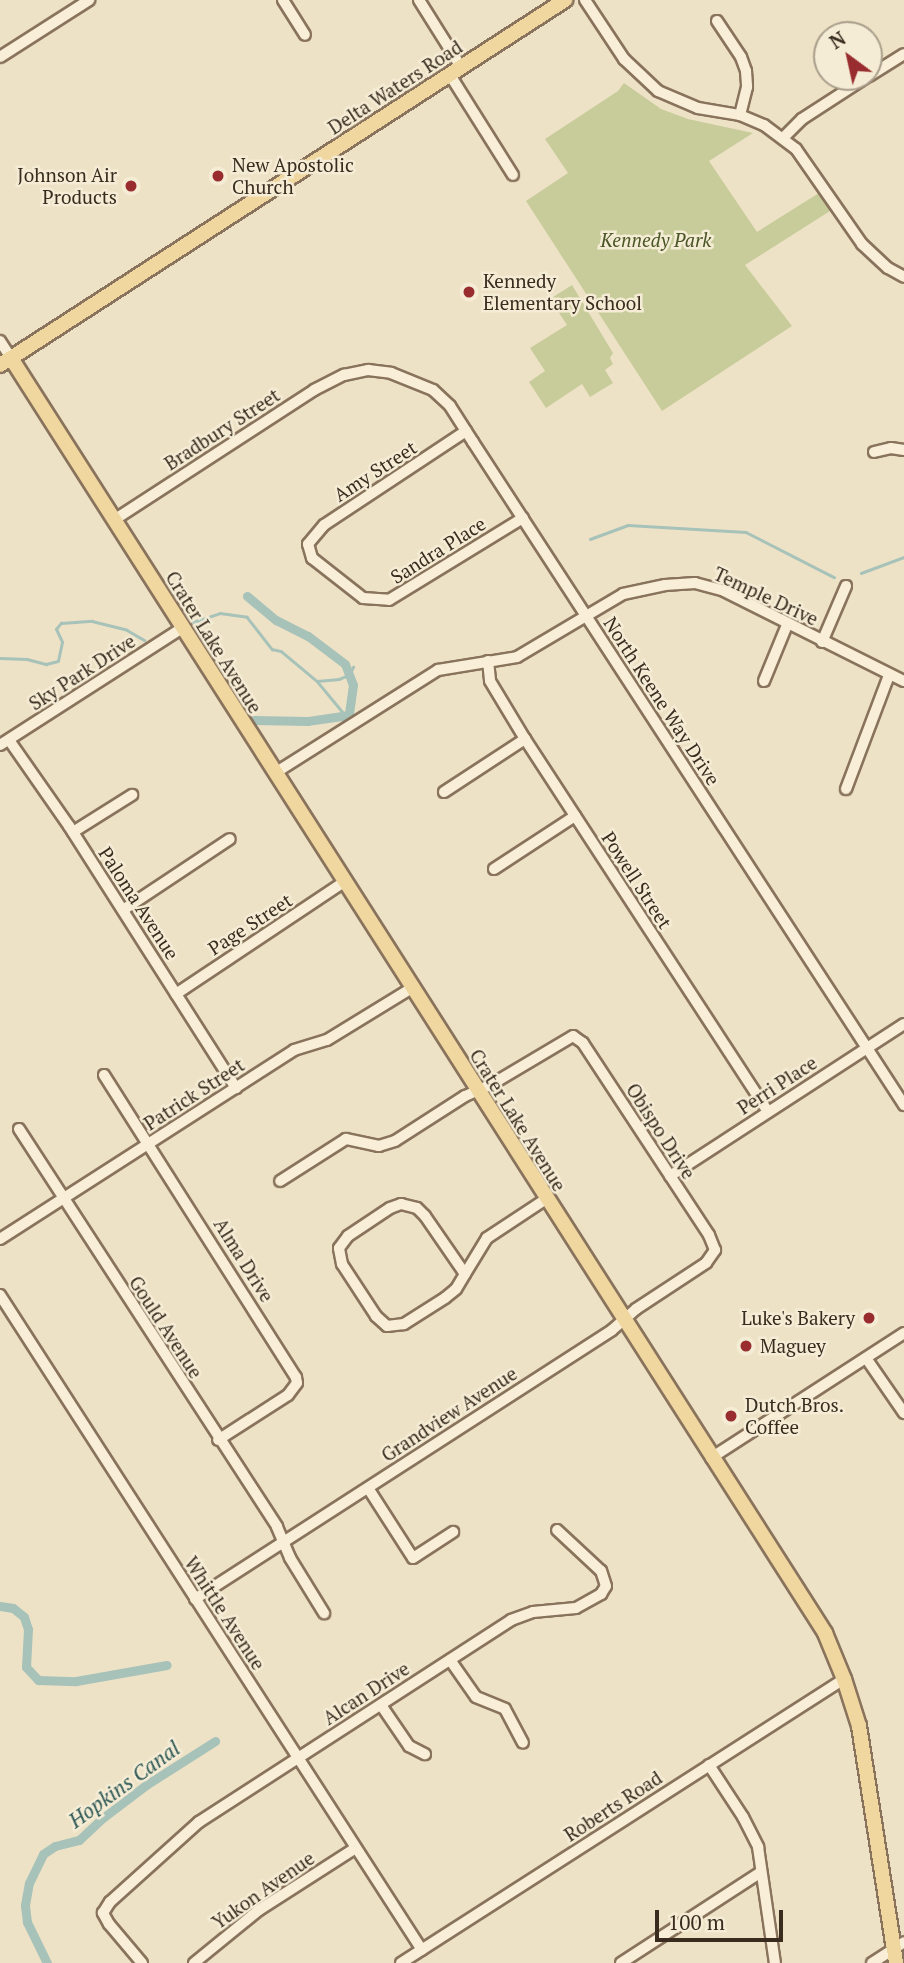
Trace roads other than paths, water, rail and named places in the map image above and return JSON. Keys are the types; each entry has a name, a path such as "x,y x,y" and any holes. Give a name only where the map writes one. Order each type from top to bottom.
{"main road":[{"name":"Delta Waters Road","path":"6,362 565,0"},
{"name":"Crater Lake Avenue","path":"6,362 114,520 710,1458 813,1613 844,1679 862,1742 886,1898 898,1951"},
{"path":"886,1898 895,1919 904,1927"}],"street":[{"path":"0,58 89,0"},
{"path":"282,0 305,35"},
{"path":"419,0 513,175"},
{"path":"585,0 624,60 657,90 698,108 740,115 783,138 814,172 862,244 888,268 904,277"},
{"path":"718,20 741,57 746,72 747,87 740,115"},
{"path":"883,67 904,54"},
{"path":"783,138 802,119 845,91"},
{"name":"Crater Lake Avenue","path":"0,341 6,362"},
{"name":"North Keene Way Drive","path":"352,373 368,370 391,373 421,383 443,398 904,1105"},
{"name":"Bradbury Street","path":"114,520 314,390 352,373"},
{"name":"Amy Street","path":"308,544 324,525 467,431"},
{"path":"874,452 891,448 904,450"},
{"name":"Sandra Place","path":"308,544 312,558 318,566 363,598 388,600 523,518"},
{"name":"Temple Drive","path":"275,773 429,675 457,665 488,662 528,652 623,594 695,583 724,592 904,681"},
{"path":"822,642 846,586"},
{"path":"764,681 787,625"},
{"name":"Sky Park Drive","path":"4,742 183,628"},
{"name":"Powell Street","path":"488,662 490,681 525,739 768,1112"},
{"path":"846,789 888,675"},
{"path":"444,792 525,739"},
{"name":"Paloma Avenue","path":"4,742 73,832 236,1088"},
{"path":"73,832 132,795"},
{"path":"494,869 575,816"},
{"path":"123,910 230,839"},
{"name":"Page Street","path":"176,994 344,882"},
{"name":"Patrick Street","path":"0,1239 294,1051 327,1040 412,988"},
{"name":"Perri Place","path":"670,1175 904,1024"},
{"name":"Obispo Drive","path":"477,1090 573,1036 583,1043 670,1175 715,1250"},
{"name":"Alma Drive","path":"104,1075 293,1371 298,1383 288,1395 218,1440"},
{"path":"280,1181 346,1139 379,1146 395,1141 477,1090"},
{"name":"Gould Avenue","path":"19,1129 276,1527 324,1613"},
{"path":"465,1273 425,1216 409,1205 390,1208 348,1236 339,1248 342,1264 376,1316 387,1326 404,1324 456,1289 487,1238 545,1199"},
{"name":"Grandview Avenue","path":"195,1598 623,1320 706,1263 715,1250"},
{"name":"Whittle Avenue","path":"0,1295 354,1849 422,1950"},
{"path":"710,1458 904,1333"},
{"path":"866,1357 904,1413"},
{"path":"368,1488 413,1558 453,1532"},
{"name":"Alcan Drive","path":"142,1963 103,1913 110,1902 200,1822 511,1620 533,1612 576,1608 605,1591 606,1581 601,1571 557,1530"},
{"path":"450,1660 476,1697 505,1709 523,1743"},
{"name":"Roberts Road","path":"401,1963 844,1679"},
{"path":"381,1705 409,1746 425,1754"},
{"path":"709,1765 752,1832 758,1847 775,1963"},
{"name":"Yukon Avenue","path":"194,1963 259,1910 354,1849"},
{"path":"621,1963 761,1872"},
{"path":"872,1963 898,1951"}],"waterway":[{"path":"590,539 628,525 746,532 834,577"},
{"path":"861,573 904,557"},
{"name":"Hopkins Canal","path":"247,596 276,620 308,636 345,664 353,685 349,715 308,721 254,720"},
{"path":"193,622 220,613 247,617 272,649 281,651 317,681 339,679 349,675 353,667"},
{"path":"0,658 27,659 46,664 58,661 62,642 56,629 61,623 92,621 127,630 144,640"},
{"path":"317,681 346,716"},
{"name":"Hopkins Canal","path":"0,1606 13,1608 24,1617 28,1629 26,1667 38,1680 76,1681 167,1665"},
{"name":"Hopkins Canal","path":"47,1963 27,1922 25,1905 29,1883 43,1854 55,1846 79,1840 146,1785 215,1741"}],"place":[{"name":"New Apostolic Church","path":"218,176"},
{"name":"Johnson Air Products","path":"131,186"},
{"name":"Kennedy Elementary School","path":"469,292"},
{"name":"Luke's Bakery","path":"869,1318"},
{"name":"Maguey","path":"746,1346"},
{"name":"Dutch Bros. Coffee","path":"731,1416"}],"park label":[{"name":"Kennedy Park","path":"656,240"}]}
